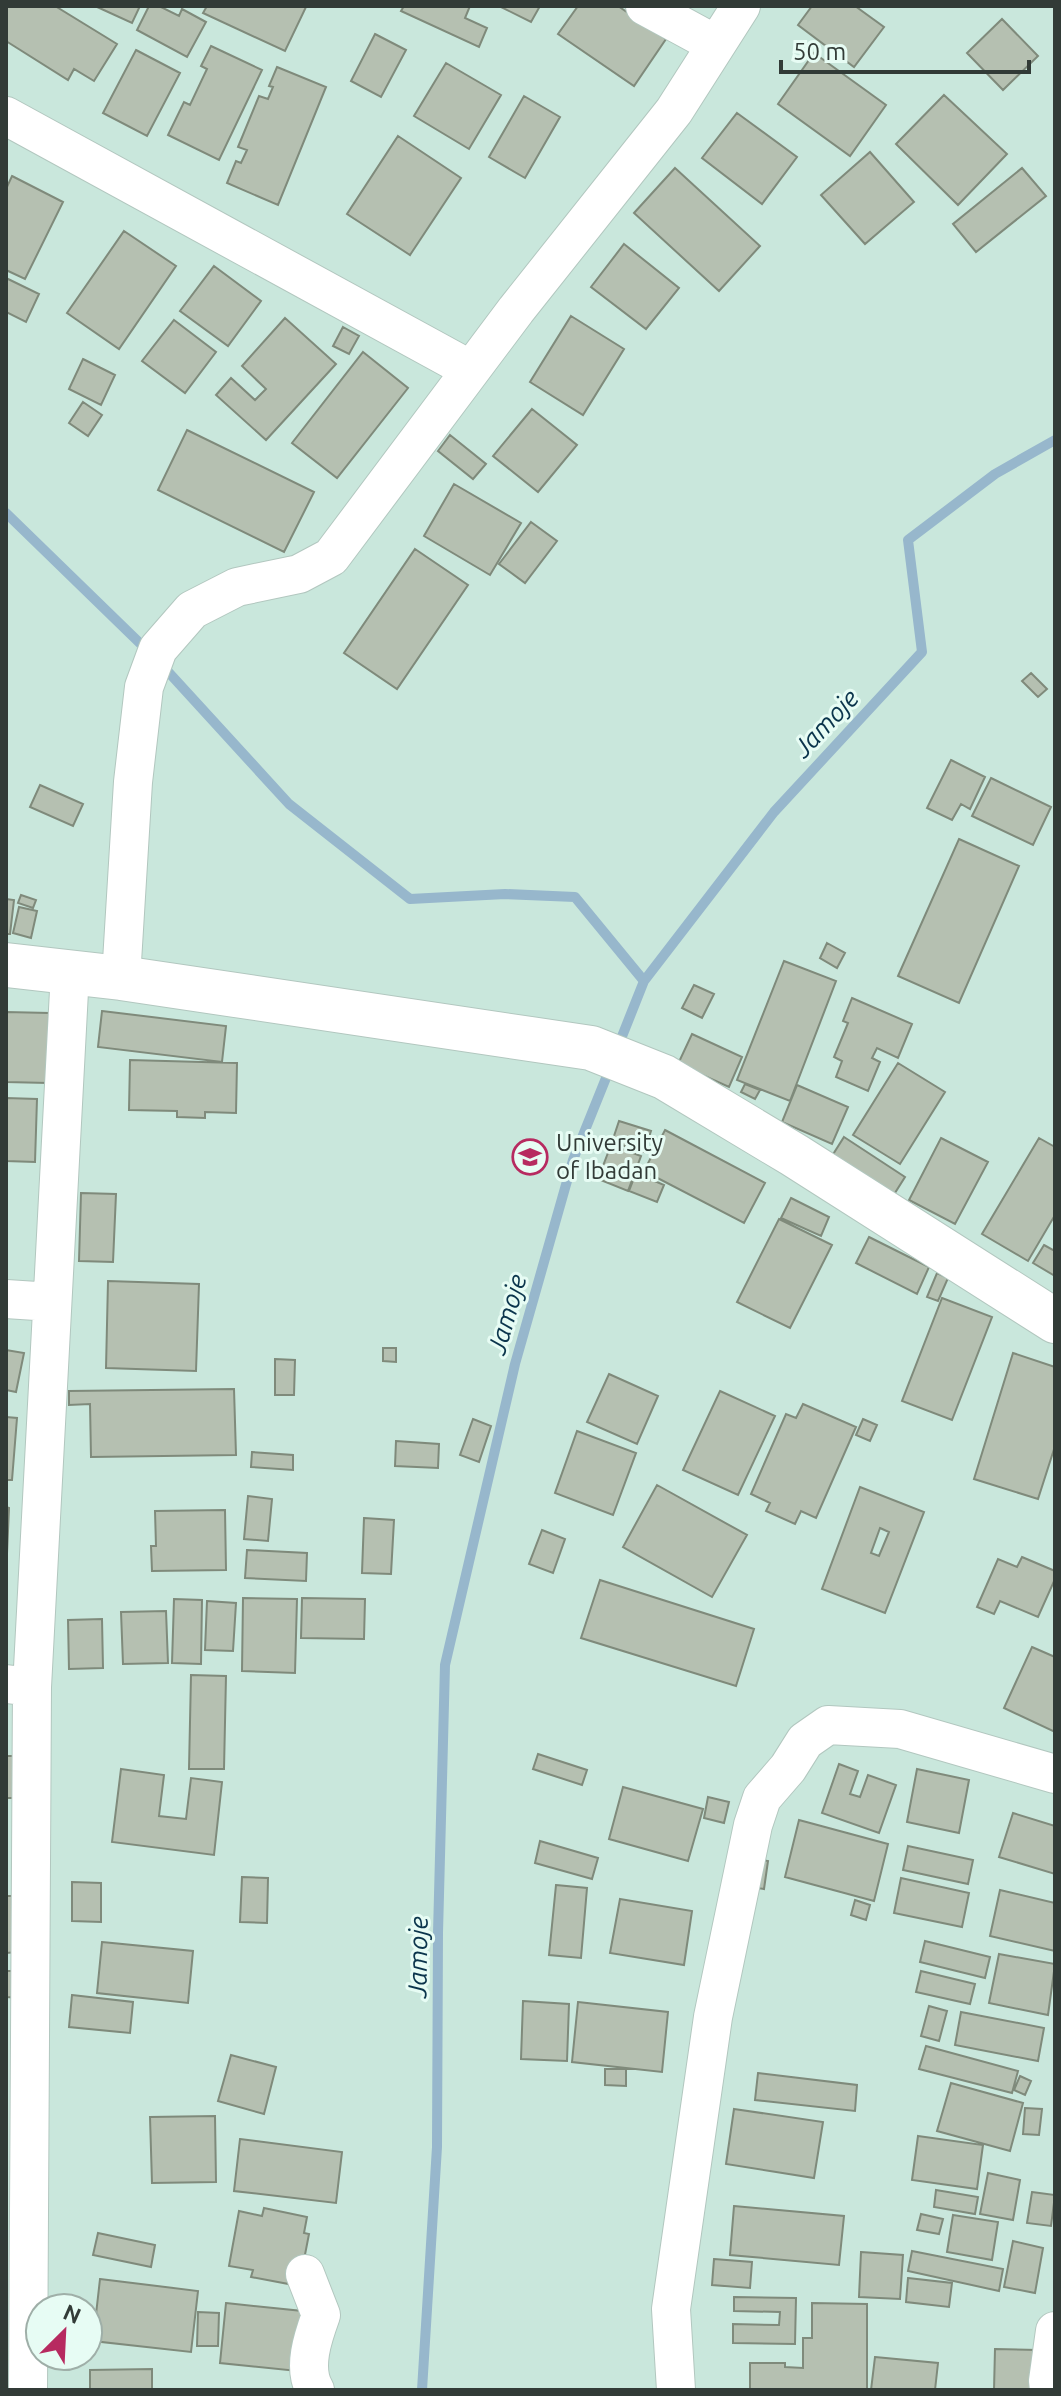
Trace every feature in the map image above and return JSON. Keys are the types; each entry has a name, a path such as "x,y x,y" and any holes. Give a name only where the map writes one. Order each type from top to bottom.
{"street":[{"path":"645,6 715,44"},
{"path":"121,978 133,782 144,687 158,649 192,610 237,587 299,574 331,557 516,310 674,111 741,6"},
{"path":"6,116 471,370"},
{"path":"6,965 121,978 575,1044 664,1077 794,1155 1055,1321"},
{"path":"28,2390 19,1686 52,1302 70,972"},
{"path":"6,1299 52,1302"},
{"path":"676,2390 671,2309 713,2017 753,1825 762,1798 788,1768 805,1741 828,1725 900,1729 1055,1774"},
{"path":"305,2274 321,2315 310,2346 311,2383 315,2390"},
{"path":"1049,2390 1055,2331"}],"shaded area":[{"name":"University of Ibadan","path":"6,6 1055,6 1055,2390 6,2390"}],"building":[{"path":"6,6 55,6 117,44 94,81 74,69 68,80 6,41"},
{"path":"95,6 140,6 132,23"},
{"path":"149,6 159,6 179,16 182,9 206,22 187,57 137,30"},
{"path":"207,6 306,7 285,51 203,13"},
{"path":"404,6 470,6 465,18 487,28 479,47 401,11"},
{"path":"499,6 540,6 531,22"},
{"path":"578,6 618,6 666,39 634,86 558,34"},
{"path":"812,6 855,6 884,27 854,67 798,25"},
{"path":"1002,19 1038,56 1003,90 967,53"},
{"path":"375,34 406,50 381,97 351,81"},
{"path":"211,46 262,70 219,160 168,135 184,102 190,105 207,69 201,66"},
{"path":"136,50 180,73 147,136 103,113"},
{"path":"814,53 886,105 850,156 778,104"},
{"path":"446,63 501,95 469,149 414,116"},
{"path":"277,67 326,87 278,205 227,183 236,161 241,163 247,150 238,147 259,96 268,99 273,87 269,86"},
{"path":"944,95 1007,154 958,205 896,144"},
{"path":"524,96 560,117 525,178 489,157"},
{"path":"737,113 797,157 762,204 702,158"},
{"path":"398,136 461,178 410,255 347,214"},
{"path":"870,152 914,202 865,244 821,195"},
{"path":"675,168 760,246 719,291 634,213"},
{"path":"1022,168 1046,196 976,252 953,224"},
{"path":"12,176 63,202 25,279 6,270 6,189"},
{"path":"124,231 176,266 119,349 67,313"},
{"path":"624,244 679,288 646,329 591,287"},
{"path":"214,266 261,301 228,346 180,311"},
{"path":"6,278 39,294 26,322 6,312"},
{"path":"571,316 624,349 583,415 530,382"},
{"path":"285,318 336,364 266,440 216,395 231,378 255,400 266,389 242,366"},
{"path":"174,320 216,352 185,393 142,361"},
{"path":"343,327 359,336 349,354 333,346"},
{"path":"363,352 408,388 337,478 292,443"},
{"path":"83,359 115,375 101,405 69,389"},
{"path":"83,402 102,415 88,436 69,423"},
{"path":"532,409 577,445 538,492 493,456"},
{"path":"187,430 314,492 284,552 158,490"},
{"path":"450,435 486,464 473,479 438,451"},
{"path":"454,484 521,523 490,575 424,536"},
{"path":"531,522 557,541 525,583 499,564"},
{"path":"415,549 468,585 397,689 344,653"},
{"path":"1031,673 1047,689 1038,697 1022,681"},
{"path":"951,760 985,777 970,809 961,804 952,820 927,808"},
{"path":"991,778 1051,807 1033,845 972,816"},
{"path":"40,785 83,804 73,826 30,807"},
{"path":"959,839 1019,866 959,1003 898,976"},
{"path":"21,895 36,900 33,908 18,903"},
{"path":"6,899 14,900 10,934 6,934"},
{"path":"19,907 37,911 31,938 13,933"},
{"path":"827,943 845,953 837,968 820,958"},
{"path":"784,961 836,981 790,1101 737,1080"},
{"path":"694,985 714,994 702,1018 682,1008"},
{"path":"852,998 912,1024 898,1058 877,1048 872,1058 880,1062 868,1091 836,1077 842,1061 834,1057 848,1023 843,1021"},
{"path":"102,1011 226,1026 222,1062 98,1047"},
{"path":"6,1012 49,1013 48,1083 6,1082"},
{"path":"692,1034 742,1057 729,1087 678,1064"},
{"path":"130,1060 237,1063 236,1113 205,1112 205,1118 177,1117 177,1111 129,1110"},
{"path":"898,1063 945,1092 900,1164 853,1135"},
{"path":"745,1084 760,1090 755,1099 741,1092"},
{"path":"797,1085 848,1107 832,1144 782,1122"},
{"path":"6,1098 37,1099 35,1162 6,1161"},
{"path":"619,1121 651,1131 644,1152 612,1142"},
{"path":"665,1130 765,1183 744,1223 644,1171"},
{"path":"844,1137 905,1177 893,1196 832,1156"},
{"path":"941,1138 988,1162 955,1224 909,1200"},
{"path":"1039,1138 1055,1147 1055,1215 1028,1261 982,1234"},
{"path":"611,1145 641,1156 628,1191 598,1179"},
{"path":"636,1173 664,1185 657,1202 629,1191"},
{"path":"81,1193 116,1194 113,1262 79,1261"},
{"path":"791,1198 829,1217 821,1236 781,1218"},
{"path":"779,1219 832,1245 790,1328 737,1302"},
{"path":"869,1237 929,1267 917,1294 856,1263"},
{"path":"1044,1245 1055,1251 1055,1276 1033,1263"},
{"path":"937,1273 948,1278 938,1301 927,1297"},
{"path":"108,1281 199,1284 196,1371 106,1368"},
{"path":"942,1298 992,1317 952,1420 902,1401"},
{"path":"383,1348 396,1348 396,1362 383,1361"},
{"path":"6,1350 24,1353 16,1392 6,1390"},
{"path":"1013,1353 1055,1367 1055,1446 1038,1499 974,1479"},
{"path":"275,1359 295,1360 294,1395 275,1395"},
{"path":"609,1374 658,1396 637,1444 587,1422"},
{"path":"234,1389 236,1455 91,1457 90,1404 69,1405 69,1391"},
{"path":"720,1391 775,1416 738,1495 683,1470"},
{"path":"803,1404 856,1427 816,1518 801,1511 795,1524 766,1511 770,1503 751,1494 786,1414 796,1418"},
{"path":"6,1417 17,1418 12,1480 6,1480"},
{"path":"473,1419 491,1426 479,1462 460,1455"},
{"path":"863,1419 877,1425 870,1441 856,1435"},
{"path":"577,1431 636,1453 613,1515 555,1493"},
{"path":"396,1441 439,1444 438,1468 395,1466"},
{"path":"252,1452 293,1455 293,1470 251,1467"},
{"path":"657,1485 747,1535 712,1597 623,1547"},
{"path":"860,1487 924,1512 885,1613 822,1589","holes":["880,1528 889,1532 879,1556 871,1553"]},
{"path":"248,1496 272,1499 268,1541 244,1539"},
{"path":"6,1507 9,1508 6,1576"},
{"path":"225,1510 226,1570 152,1571 151,1546 156,1546 155,1511"},
{"path":"364,1518 394,1520 391,1574 362,1573"},
{"path":"542,1530 565,1539 553,1573 529,1564"},
{"path":"247,1550 307,1553 306,1581 245,1578"},
{"path":"1022,1557 1055,1571 1055,1579 1038,1617 1000,1601 994,1614 977,1607 998,1559 1017,1567"},
{"path":"600,1580 754,1629 736,1686 581,1638"},
{"path":"243,1598 297,1599 295,1673 242,1671"},
{"path":"302,1598 365,1599 364,1639 301,1638"},
{"path":"174,1599 202,1600 201,1664 172,1663"},
{"path":"207,1601 236,1603 233,1651 205,1650"},
{"path":"166,1611 168,1663 123,1664 121,1612"},
{"path":"102,1619 103,1668 69,1669 68,1620"},
{"path":"1032,1647 1055,1657 1055,1732 1004,1708"},
{"path":"191,1675 226,1676 224,1769 189,1769"},
{"path":"538,1754 587,1770 582,1785 533,1769"},
{"path":"6,1756 25,1756 25,1798 6,1798"},
{"path":"839,1764 858,1771 850,1794 860,1797 868,1775 896,1785 879,1833 822,1813"},
{"path":"121,1769 164,1775 159,1816 186,1819 191,1778 222,1782 214,1855 112,1842"},
{"path":"917,1769 969,1780 959,1833 907,1822"},
{"path":"623,1787 703,1809 688,1861 609,1839"},
{"path":"708,1797 729,1802 724,1823 704,1818"},
{"path":"1013,1813 1055,1826 1055,1874 999,1857"},
{"path":"799,1820 888,1844 874,1901 785,1877"},
{"path":"540,1841 598,1858 592,1879 535,1863"},
{"path":"908,1846 973,1860 968,1884 903,1870"},
{"path":"756,1859 768,1861 764,1889 751,1887"},
{"path":"242,1877 268,1878 267,1923 240,1922"},
{"path":"901,1878 969,1893 962,1927 894,1913"},
{"path":"72,1882 101,1883 101,1922 72,1921"},
{"path":"556,1885 587,1888 581,1958 549,1955"},
{"path":"1000,1890 1055,1903 1055,1951 990,1936"},
{"path":"6,1896 15,1896 18,1952 6,1953"},
{"path":"620,1899 692,1911 684,1965 610,1953"},
{"path":"855,1900 870,1905 866,1920 851,1915"},
{"path":"925,1941 990,1957 985,1978 920,1962"},
{"path":"102,1942 193,1951 188,2003 97,1993"},
{"path":"999,1954 1055,1964 1048,2015 989,2003"},
{"path":"6,1971 21,1971 22,1998 6,1997"},
{"path":"921,1971 975,1984 970,2004 916,1992"},
{"path":"72,1995 133,2002 130,2033 69,2027"},
{"path":"523,2001 569,2004 567,2061 521,2059"},
{"path":"578,2002 668,2012 662,2072 572,2062"},
{"path":"929,2006 947,2011 939,2041 921,2036"},
{"path":"961,2012 1044,2028 1038,2061 955,2045"},
{"path":"926,2046 1018,2071 1012,2093 919,2069"},
{"path":"231,2055 276,2067 264,2114 218,2101"},
{"path":"605,2069 626,2069 626,2086 605,2085"},
{"path":"758,2073 857,2085 855,2111 755,2100"},
{"path":"1020,2076 1031,2081 1025,2095 1014,2090"},
{"path":"951,2083 1023,2103 1010,2151 937,2131"},
{"path":"1025,2108 1042,2109 1039,2135 1023,2134"},
{"path":"734,2109 823,2122 814,2178 726,2164"},
{"path":"215,2116 216,2182 152,2183 150,2117"},
{"path":"918,2136 983,2145 977,2189 912,2180"},
{"path":"240,2139 342,2152 336,2203 234,2191"},
{"path":"988,2173 1020,2180 1013,2220 980,2214"},
{"path":"936,2190 978,2197 975,2214 934,2207"},
{"path":"1032,2192 1055,2195 1051,2226 1027,2223"},
{"path":"734,2206 844,2216 839,2265 730,2255"},
{"path":"264,2208 307,2217 304,2233 309,2234 303,2265 294,2285 251,2277 253,2270 229,2266 239,2211 262,2216"},
{"path":"921,2214 943,2219 939,2234 917,2230"},
{"path":"953,2215 998,2222 992,2260 947,2252"},
{"path":"98,2233 155,2245 151,2267 93,2255"},
{"path":"1013,2241 1043,2248 1035,2293 1004,2287"},
{"path":"912,2251 1003,2269 999,2291 908,2271"},
{"path":"861,2252 903,2255 900,2299 859,2297"},
{"path":"714,2259 752,2262 750,2288 712,2285"},
{"path":"908,2278 952,2283 949,2307 906,2302"},
{"path":"100,2279 198,2291 191,2352 104,2342 104,2292 99,2292"},
{"path":"734,2297 796,2298 795,2344 733,2343 733,2324 779,2325 780,2312 734,2311"},
{"path":"226,2303 312,2312 307,2372 220,2363"},
{"path":"812,2303 867,2304 867,2390 750,2390 750,2363 785,2363 785,2367 803,2368 803,2338 812,2338"},
{"path":"198,2312 219,2313 218,2346 197,2346"},
{"path":"995,2349 1037,2350 1036,2390 994,2390"},
{"path":"875,2357 938,2363 935,2390 871,2390"},
{"path":"152,2369 152,2390 90,2390 90,2372"}],"waterway":[{"name":"Jamoje","path":"617,1049 644,981 774,812 922,652 908,540 995,474 1055,440"},
{"path":"6,513 150,653"},
{"path":"161,664 289,804 410,899 505,894 575,897 644,981"},
{"name":"Jamoje","path":"422,2390 437,2147 438,1933 445,1665 515,1364 573,1160 610,1068"}],"place":[{"name":"University of Ibadan","path":"530,1157"}]}
